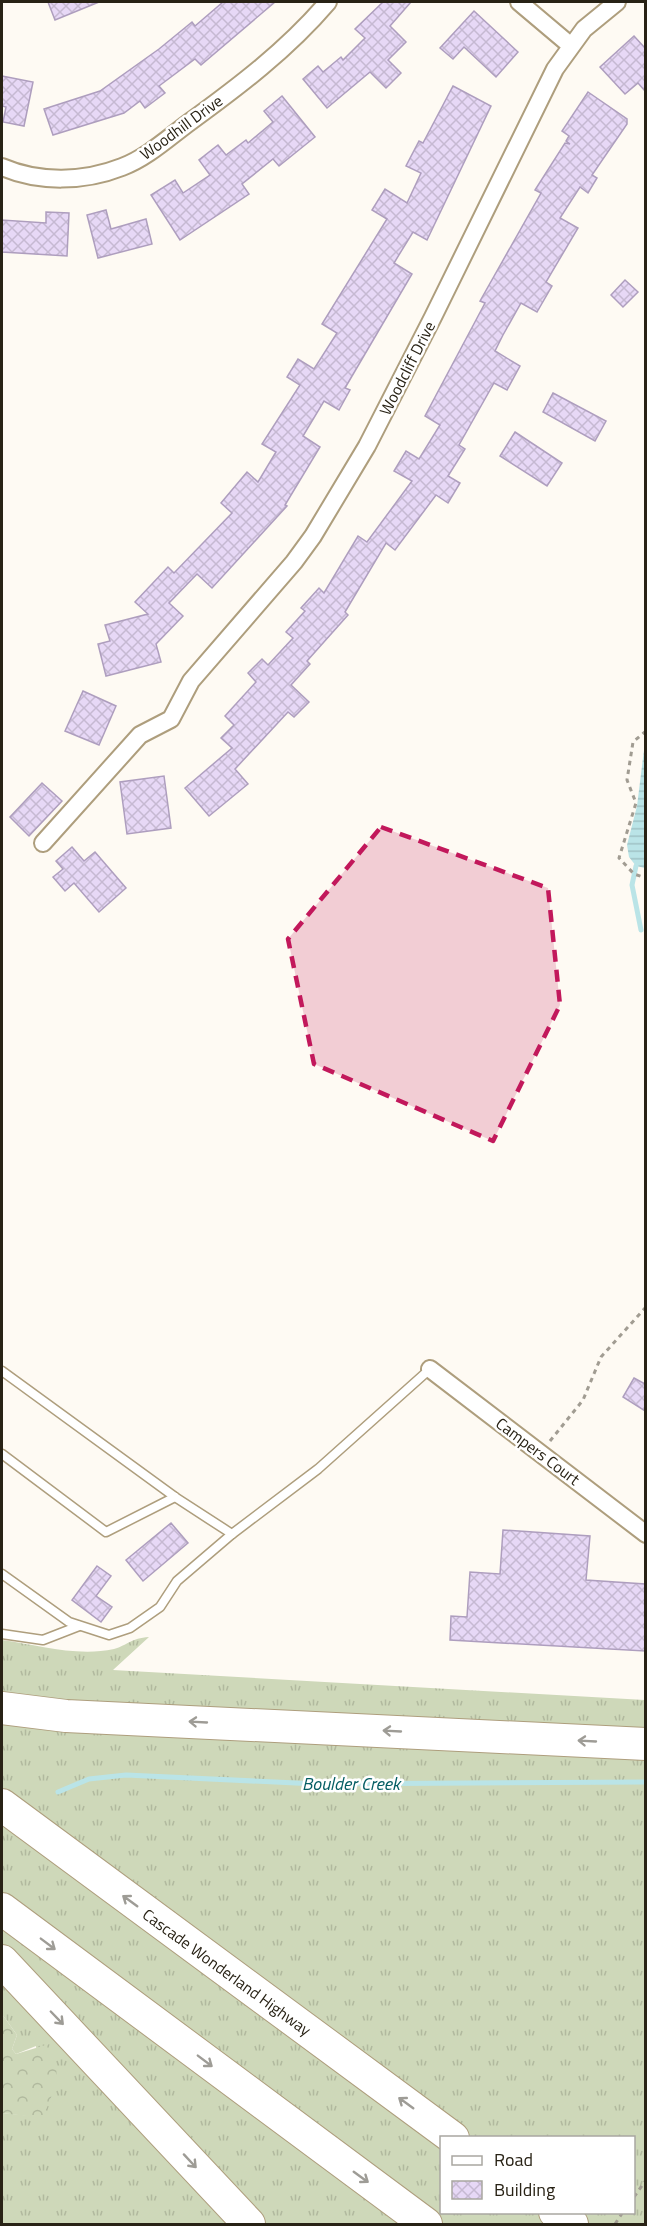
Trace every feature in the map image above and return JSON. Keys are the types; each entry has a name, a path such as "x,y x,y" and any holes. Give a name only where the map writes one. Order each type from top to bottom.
{"highway":[{"path":"2,1708 66,1716 645,1744"},
{"name":"Cascade Wonderland Highway","path":"2,1805 450,2136"},
{"path":"2,1910 426,2224"},
{"path":"2,1961 249,2224"},
{"path":"558,2214 572,2224"}],"street":[{"name":"Woodhill Drive","path":"2,167 24,175 54,179 97,174 137,160 274,58 303,31 328,2"},
{"path":"519,2 570,45"},
{"name":"Woodcliff Drive","path":"43,843 140,735 171,719 191,681 294,562 338,496 367,446 477,232 543,90 570,45 584,29 617,2"},
{"name":"Campers Court","path":"430,1369 645,1534"}],"lane":[{"path":"2,1574 43,1605 78,1626 109,1635 141,1623 164,1602 177,1581 232,1534 318,1468 430,1369"},
{"path":"2,1371 175,1497 232,1534"},
{"path":"2,1454 106,1532 175,1497"},
{"path":"2,1634 43,1640 78,1626"}],"path":[{"path":"645,731 633,742 627,780 636,803 619,858 626,869 636,876 645,878"},
{"path":"540,1453 583,1400 601,1357 645,1307"},
{"path":"635,2195 645,2180"}],"highlighted area":[{"path":"381,827 548,888 560,1005 493,1141 314,1064 288,939"}],"green space":[{"path":"149,1637 113,1670 645,1700 645,2224 2,2224 2,2113 42,2117 36,2046 16,2054 12,2049 17,2035 2,2014 2,1640 86,1652 114,1649 134,1640"},
{"path":"2,2014 17,2035 12,2049 16,2054 49,2044 53,2053 57,2072 56,2081 42,2118 2,2113"}],"water":[{"path":"645,742 645,868 636,866 629,857 627,845 637,806"}],"building":[{"path":"48,2 99,2 55,20"},
{"path":"223,2 275,2 201,65 195,59 159,86 165,93 145,108 140,101 124,113 53,135 44,109 100,91 159,49 192,22 195,26"},
{"path":"383,2 411,2 390,26 406,42 388,60 401,73 386,88 370,72 327,108 303,79 318,66 323,72 341,57 343,60 365,38 355,29"},
{"path":"474,11 518,52 496,77 464,47 453,59 440,48"},
{"path":"634,36 645,48 645,91 638,83 625,94 600,67"},
{"path":"2,76 33,82 24,126 3,122 6,107 2,106"},
{"path":"453,86 491,106 427,240 413,232 394,263 412,274 345,388 350,390 339,410 324,401 303,436 320,447 285,505 287,506 212,588 197,574 169,603 183,616 156,644 161,662 106,676 98,644 110,641 105,625 148,614 135,602 168,567 174,573 232,513 221,503 247,472 258,482 276,452 262,444 300,385 287,377 298,359 314,369 337,333 322,324 387,219 372,210 385,189 407,203 421,173 406,166 419,141 423,143"},
{"path":"588,92 627,119 627,124 592,175 597,178 588,193 580,187 560,218 578,228 546,282 552,286 537,312 521,303 495,351 520,366 507,390 494,383 459,445 465,449 448,476 460,483 448,503 436,495 395,550 386,543 345,612 348,615 307,661 310,664 291,685 309,702 294,717 288,712 235,769 248,784 209,816 185,788 232,748 221,738 234,725 225,716 256,682 248,673 262,659 268,665 293,638 286,632 305,611 301,608 319,588 324,593 358,536 367,542 412,481 394,471 406,451 419,459 440,425 425,416 485,303 480,301 541,193 535,190 565,143 570,144 566,141 569,136 562,131"},
{"path":"282,96 315,137 279,166 273,159 242,184 249,194 180,240 151,195 175,180 183,193 210,175 199,160 218,145 226,155 246,140 248,143 273,122 264,111"},
{"path":"106,210 111,229 146,219 152,244 98,258 87,215"},
{"path":"46,212 69,213 67,256 2,252 2,220 46,223"},
{"path":"625,280 638,292 623,307 611,295"},
{"path":"553,393 606,421 595,441 543,412"},
{"path":"515,432 562,463 547,486 500,456"},
{"path":"83,691 116,706 99,745 65,731"},
{"path":"164,776 171,828 127,834 120,782"},
{"path":"42,783 62,801 29,836 10,817"},
{"path":"72,847 84,861 95,852 126,888 99,912 74,883 65,891 53,877 63,869 56,861"},
{"path":"634,1378 645,1384 645,1411 623,1397"},
{"path":"171,1523 188,1543 143,1581 126,1560"},
{"path":"503,1530 590,1536 586,1580 645,1584 645,1651 450,1640 451,1616 467,1617 470,1572 500,1574"},
{"path":"97,1566 111,1576 96,1596 112,1607 101,1622 72,1600"}],"waterway":[{"path":"636,866 632,885 641,930"},
{"name":"Boulder Creek","path":"58,1792 89,1779 126,1775 317,1784 646,1782"}]}
